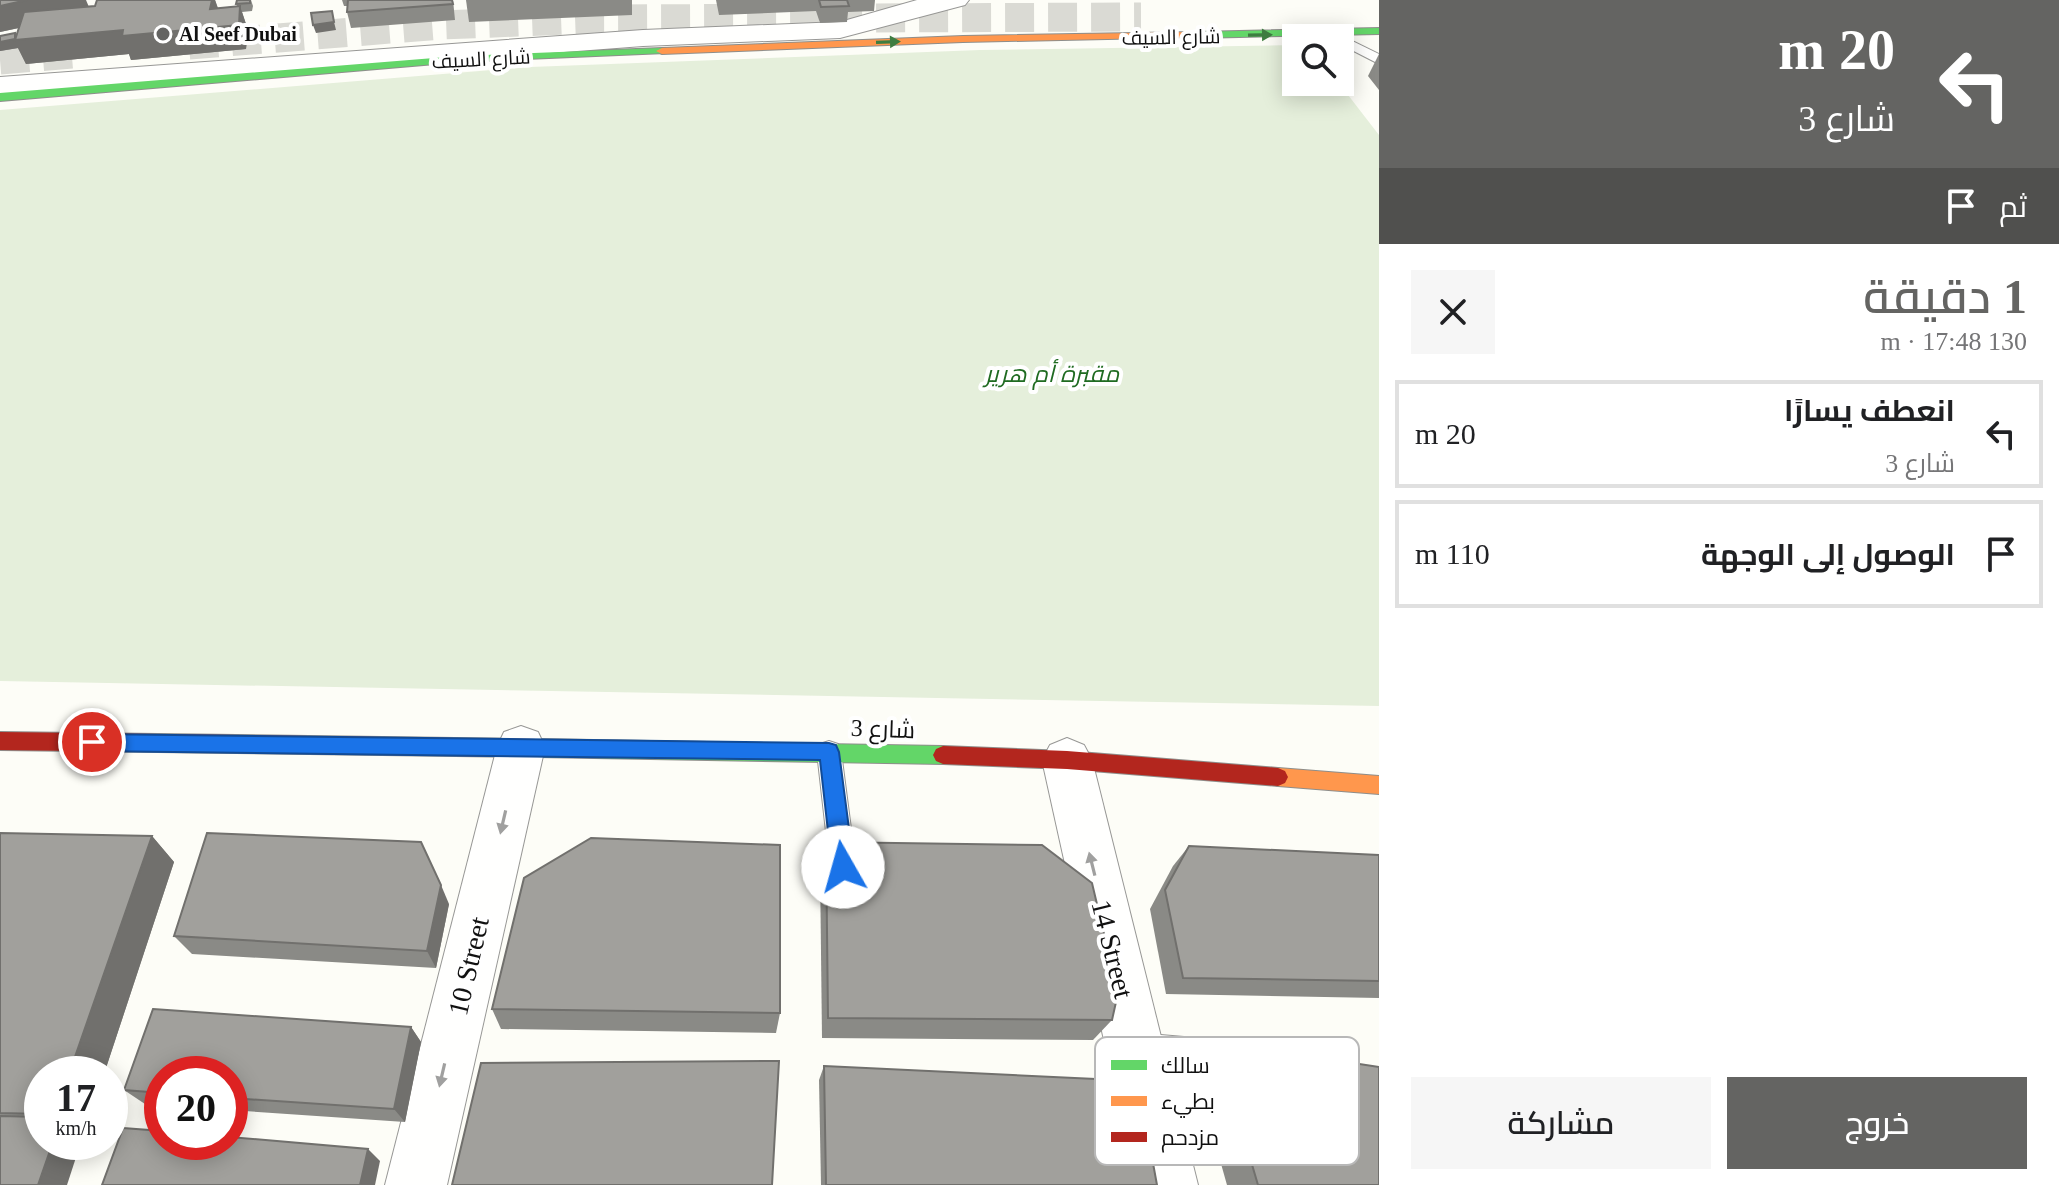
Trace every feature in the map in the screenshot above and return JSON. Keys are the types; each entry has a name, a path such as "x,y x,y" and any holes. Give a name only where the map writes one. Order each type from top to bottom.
{"street":[{"name":"شارع السيف","path":"0,86 643,38 840,30 878,22 906,6 956,0"},
{"name":"شارع السيف","path":"906,6 929,28 963,39"},
{"name":"شارع السيف","path":"1232,15 1336,13"},
{"path":"1293,15 1379,16"},
{"name":"شارع السيف","path":"1354,32 1379,31"},
{"name":"شارع السيف","path":"0,97 459,59 963,39 1282,35"},
{"name":"شارع 3","path":"0,741 829,752 1067,760 1379,785"},
{"name":"10 Street","path":"416,1185 521,747"},
{"name":"14 Street","path":"1067,760 1134,1037"},
{"name":"14 Street","path":"1163,1165 1167,1185"}],"lane":[{"path":"1354,46 1379,60"},
{"path":"829,752 843,867"}],"green space":[{"name":"مقبرة أم هرير","path":"1282,45 1282,96 1349,96 1379,135 1379,706 0,681 0,110 530,67 980,50"}],"building":[{"path":"0,0 27,0 0,6"},
{"path":"97,0 212,0 210,9 240,6 239,25 122,36 123,30 15,40 24,12 95,6"},
{"path":"237,0 250,0 250,3 236,4"},
{"path":"348,0 452,0 453,4 347,12"},
{"path":"819,0 847,0 849,6 821,7"},
{"path":"332,11 334,22 313,25 311,13"},
{"path":"15,33 15,39 0,42 0,36"},
{"path":"0,833 152,836 75,1056 24,1056 24,1114 0,1113"},
{"path":"207,833 421,842 441,885 427,951 174,936"},
{"path":"591,838 780,845 780,1013 492,1009 524,878"},
{"path":"826,842 1042,845 1092,883 1118,993 1112,1020 828,1018"},
{"path":"1189,846 1379,855 1379,981 1183,978 1165,890"},
{"path":"153,1009 411,1027 394,1109 248,1099 248,1056 144,1056 144,1092 128,1090 128,1079"},
{"path":"779,1061 772,1185 452,1185 481,1063"},
{"path":"1359,1064 1379,1067 1379,1185 1258,1185 1252,1165 1359,1165"},
{"path":"824,1066 1095,1079 1095,1165 1153,1165 1157,1185 826,1185"},
{"path":"0,1116 24,1117 24,1160 47,1160 38,1185 0,1185"},
{"path":"128,1128 144,1130 144,1160 248,1160 248,1139 368,1149 360,1185 102,1185 111,1160 128,1160"}],"tunnel":[{"path":"189,45 442,25 596,19 1141,17"},
{"path":"0,60 84,53"}],"traffic: fast":[{"path":"1195,35 1379,31"},
{"path":"0,97 459,59 662,51"},
{"path":"537,748 943,755"}],"traffic: slow":[{"path":"662,51 963,39 1195,35"},
{"path":"1278,777 1379,785"}],"traffic: jam":[{"path":"0,741 537,748"},
{"path":"943,755 1067,760 1278,777"}],"place":[{"name":"Al Seef Dubai","path":"163,34"}],"route":[{"path":"92,742 829,752 843,867"}]}
